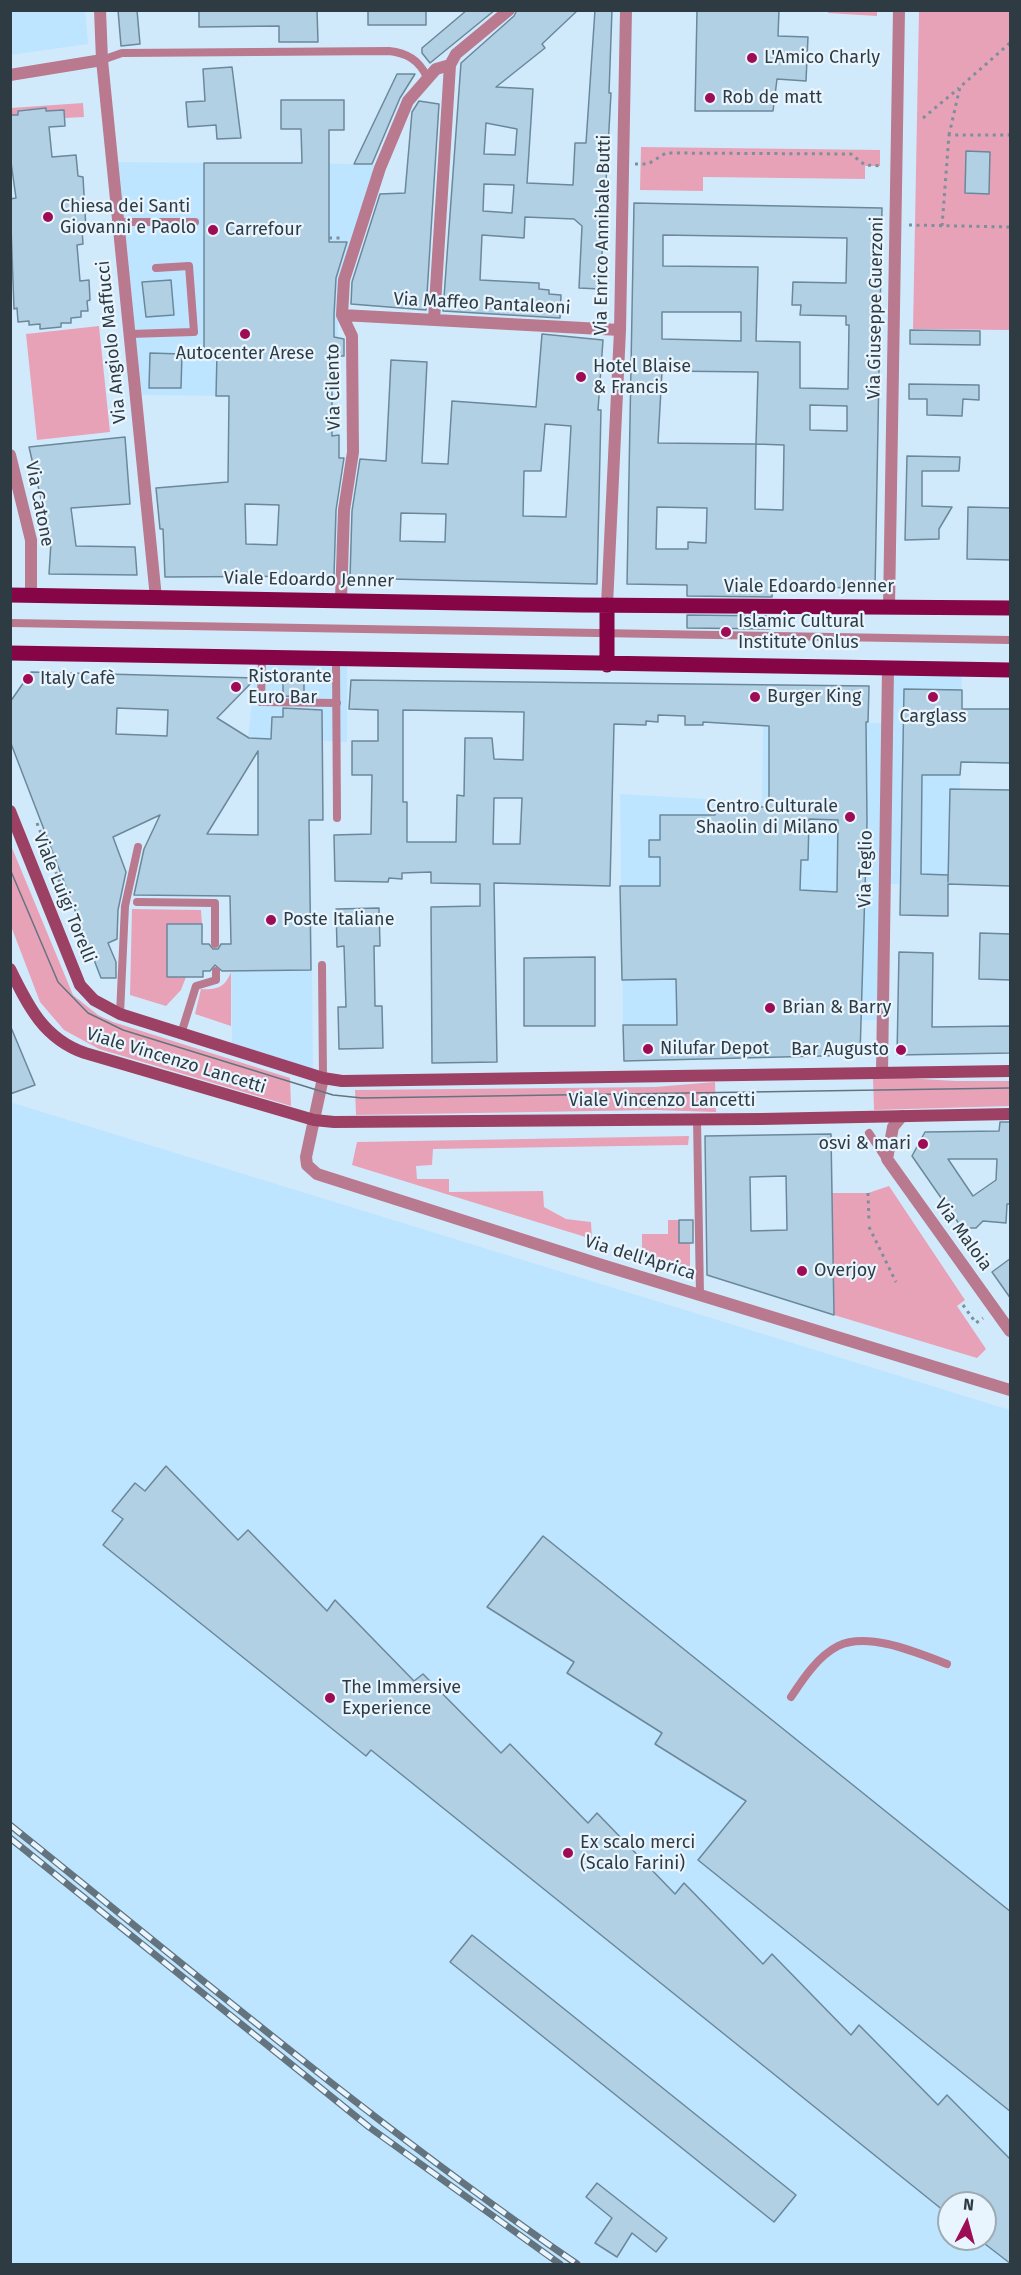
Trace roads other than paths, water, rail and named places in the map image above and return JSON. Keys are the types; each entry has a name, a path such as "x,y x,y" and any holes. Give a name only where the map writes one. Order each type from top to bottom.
{"main road":[{"name":"Viale Edoardo Jenner","path":"10,595 607,605 1011,608"},
{"path":"607,605 607,665"},
{"path":"11,654 1011,670"},
{"name":"Viale Luigi Torelli","path":"10,812 80,985 94,1000 120,1014"},
{"name":"Viale Vincenzo Lancetti","path":"10,969 38,1019 64,1045 314,1120 334,1122 697,1119 1011,1114"},
{"name":"Viale Vincenzo Lancetti","path":"120,1014 323,1078 342,1081 1011,1071"}],"street":[{"name":"Via Angiolo Maffucci","path":"100,10 102,60 156,598"},
{"name":"Via Cilento","path":"341,600 344,510 353,452 351,336 342,315 344,280 380,168 408,101 427,77 436,69 451,62 509,10"},
{"name":"Via Enrico Annibale Butti","path":"607,605 620,330 626,10"},
{"name":"Via Giuseppe Guerzoni","path":"889,607 898,10"},
{"path":"10,75 102,60"},
{"path":"434,320 451,62"},
{"name":"Via Maffeo Pantaleoni","path":"342,315 620,330"},
{"name":"Via Catone","path":"10,454 31,540 31,596"},
{"name":"Via Teglio","path":"882,1072 888,668"},
{"path":"314,1120 323,1078"},
{"path":"887,1159 894,1127 902,1116"},
{"name":"Via dell'Aprica","path":"314,1120 306,1165 317,1174 700,1296 1011,1390"},
{"name":"Via Maloia","path":"887,1159 1011,1331"}],"lane":[{"path":"102,60 122,53 390,51 409,56 423,68 427,77"},
{"path":"118,222 195,222"},
{"path":"129,334 194,332 189,266 156,268"},
{"path":"10,623 1011,640"},
{"path":"262,658 261,702 337,703"},
{"path":"336,659 337,818"},
{"path":"120,1014 125,906 138,847"},
{"path":"137,902 214,903 215,944"},
{"path":"322,965 323,1078"},
{"path":"181,1034 196,986 216,980 216,971"},
{"path":"697,1119 700,1296"},
{"name":"Via Maloia","path":"869,1133 887,1159"},
{"path":"791,1697 811,1669 839,1646 860,1642 896,1645 947,1664"}],"tram line":[{"path":"10,869 58,982 88,1013 123,1030 333,1095 362,1098 1010,1088"}],"railway":[{"path":"10,1825 360,2105 504,2213 577,2264"},
{"path":"10,1838 369,2127 560,2264"}],"place":[{"name":"L'Amico Charly","path":"752,58"},
{"name":"Rob de matt","path":"710,98"},
{"name":"Chiesa dei Santi Giovanni e Paolo","path":"48,217"},
{"name":"Carrefour","path":"213,230"},
{"name":"Autocenter Arese","path":"245,334"},
{"name":"Hotel Blaise & Francis","path":"581,377"},
{"name":"Islamic Cultural Institute Onlus","path":"726,632"},
{"name":"Italy Cafè","path":"28,679"},
{"name":"Ristorante Euro Bar","path":"236,687"},
{"name":"Burger King","path":"755,697"},
{"name":"Carglass","path":"933,697"},
{"name":"Centro Culturale Shaolin di Milano","path":"850,817"},
{"name":"Poste Italiane","path":"271,920"},
{"name":"Brian & Barry","path":"770,1008"},
{"name":"Nilufar Depot","path":"648,1049"},
{"name":"Bar Augusto","path":"901,1050"},
{"name":"osvi & mari","path":"923,1144"},
{"name":"Overjoy","path":"802,1271"},
{"name":"The Immersive Experience","path":"330,1698"},
{"name":"Ex scalo merci (Scalo Farini)","path":"568,1853"}]}
